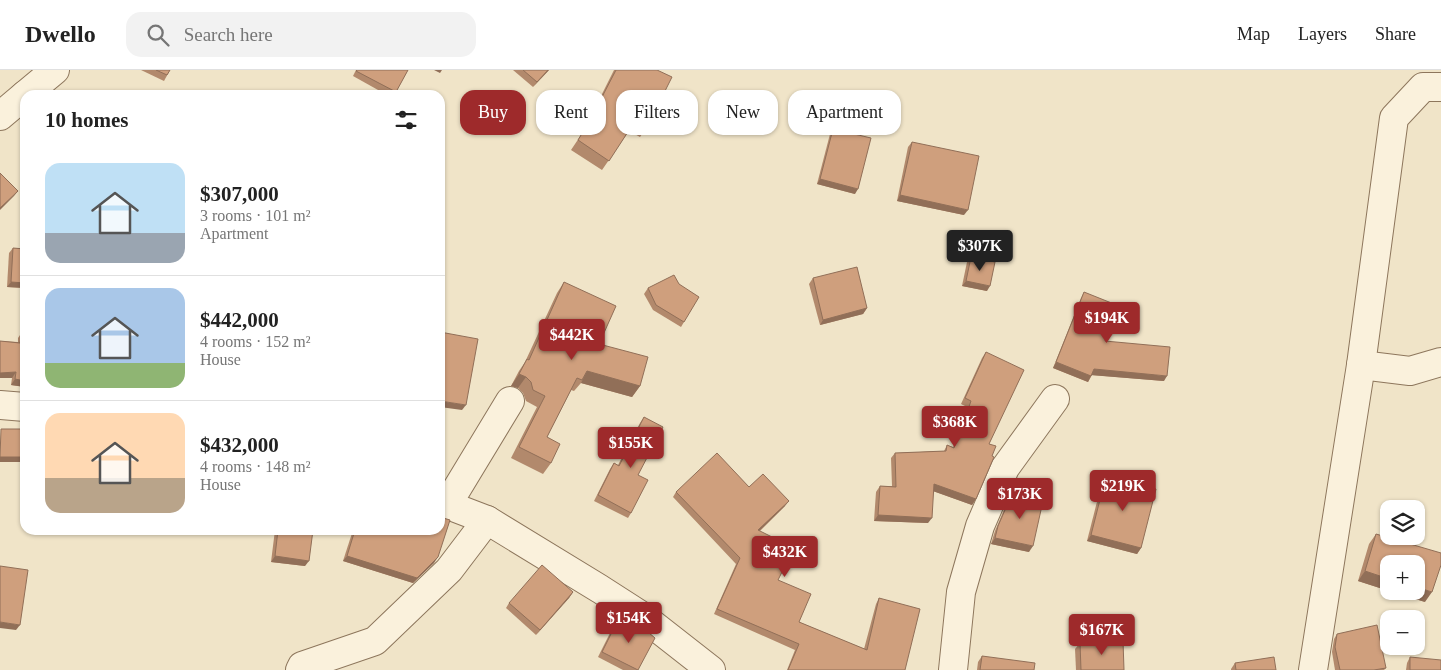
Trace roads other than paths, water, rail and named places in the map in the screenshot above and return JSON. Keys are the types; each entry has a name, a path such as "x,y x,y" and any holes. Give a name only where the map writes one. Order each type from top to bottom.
{"street":[{"path":"31,90 55,70"},
{"path":"1313,670 1361,365 1394,118 1423,87 1441,87"},
{"path":"0,116 20,99"},
{"path":"1361,365 1410,371 1441,362"},
{"path":"953,670 961,592 980,526 1005,468 1055,399"},
{"path":"445,502 510,401"},
{"path":"0,405 20,407"},
{"path":"445,504 487,520 642,616 711,670"},
{"path":"300,670 302,666 375,641 449,570 487,520"}]}
